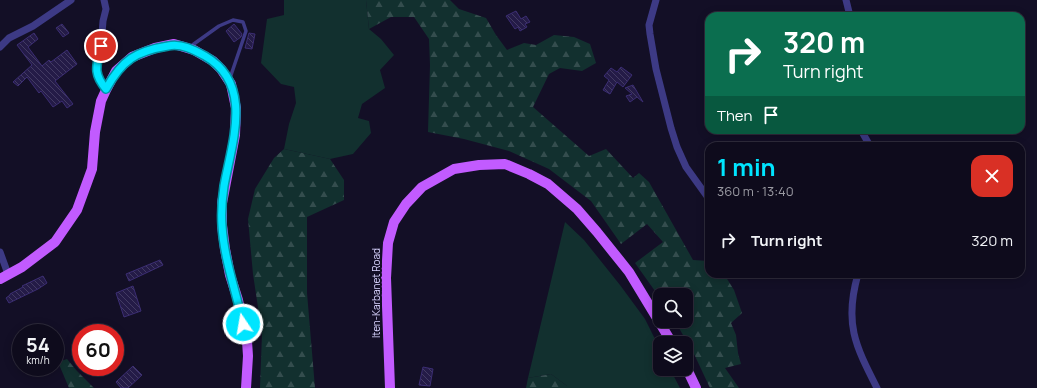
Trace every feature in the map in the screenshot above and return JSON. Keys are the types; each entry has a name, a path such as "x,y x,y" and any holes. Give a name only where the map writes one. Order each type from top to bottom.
{"main road":[{"path":"4,277 55,242 77,210 92,169 95,132 101,101 116,72 132,57 155,48 174,44 194,50 213,61 222,69 231,84 236,108 235,135 224,187 222,225 229,269 247,341 248,356 246,388"},
{"name":"Iten-Karbanet Road","path":"390,388 386,278 388,243 394,222 406,204 422,187 454,169 479,165 505,164 548,184 577,209 629,272 668,336"},
{"path":"690,376 696,388"}],"street":[{"path":"0,47 9,38 33,26 71,0"},
{"path":"104,0 106,9 97,67 99,80 106,89"},
{"path":"656,0 649,25 656,69 677,147 686,167 705,193"},
{"path":"846,0 849,12"},
{"path":"0,252 4,277"},
{"path":"857,278 853,295 851,319 854,338 860,356 877,388"}],"lane":[{"path":"188,48 220,26 233,20 243,22 246,31 229,80"}],"green space":[{"path":"284,0 366,0 369,29 381,39 394,55 380,70 385,88 362,104 358,118 369,121 371,133 353,154 330,159 284,149 289,124 296,103 294,87 281,84 261,63 267,19 284,15"},
{"path":"366,0 450,0 459,9 486,18 507,50 524,43 536,45 554,35 574,37 590,44 596,63 582,71 560,68 549,74 533,107 589,156 606,149 633,178 639,173 649,182 693,260 705,261 705,278 726,278 734,290 742,313 731,323 736,335 741,364 725,368 739,388 710,388 693,352 693,336 684,336 679,328 693,328 693,288 653,288 635,263 663,242 647,224 621,244 591,201 549,169 509,151 464,139 428,132 430,65 429,39 414,17 391,17 369,29"},
{"path":"284,149 330,159 344,180 344,200 307,217 307,293 315,388 260,388 262,334 253,274 248,219 255,189 274,158"},
{"path":"565,222 584,240 645,319 654,336 653,376 674,376 680,388 567,388 567,386 551,374 528,378"},
{"path":"67,359 72,365 72,376 82,376 94,388 69,388 64,376 64,360"},
{"path":"551,374 567,386 567,388 526,388 528,378"}],"building":[{"path":"516,11 521,19 526,16 530,22 525,24 527,27 520,31 518,27 515,29 506,16"},
{"path":"62,24 69,33 63,37 56,28"},
{"path":"234,24 242,34 241,37 234,42 226,31"},
{"path":"34,33 38,39 28,47 42,66 49,60 51,62 67,50 77,64 55,81 73,104 67,108 62,101 53,107 41,91 39,93 27,77 18,86 13,82 32,65 17,45"},
{"path":"249,33 255,34 252,49 245,48"},
{"path":"621,67 632,75 623,87 617,82 610,94 603,90 609,80 604,76 611,68 617,72"},
{"path":"633,85 643,102 637,97 630,102 626,96 632,94 625,88"},
{"path":"160,260 163,265 129,281 126,274"},
{"path":"43,276 47,283 9,303 6,298 10,294 23,287 22,286"},
{"path":"133,286 141,311 124,317 116,293"},
{"path":"133,366 142,375 128,388 121,388 116,382"},
{"path":"423,367 433,369 430,386 419,385"}],"route":[{"path":"101,46 97,75 106,89 116,72 132,57 155,48 174,44 194,50 213,61 222,69 231,84 236,108 235,135 224,187 222,225 230,275 238,300 243,324"}]}
